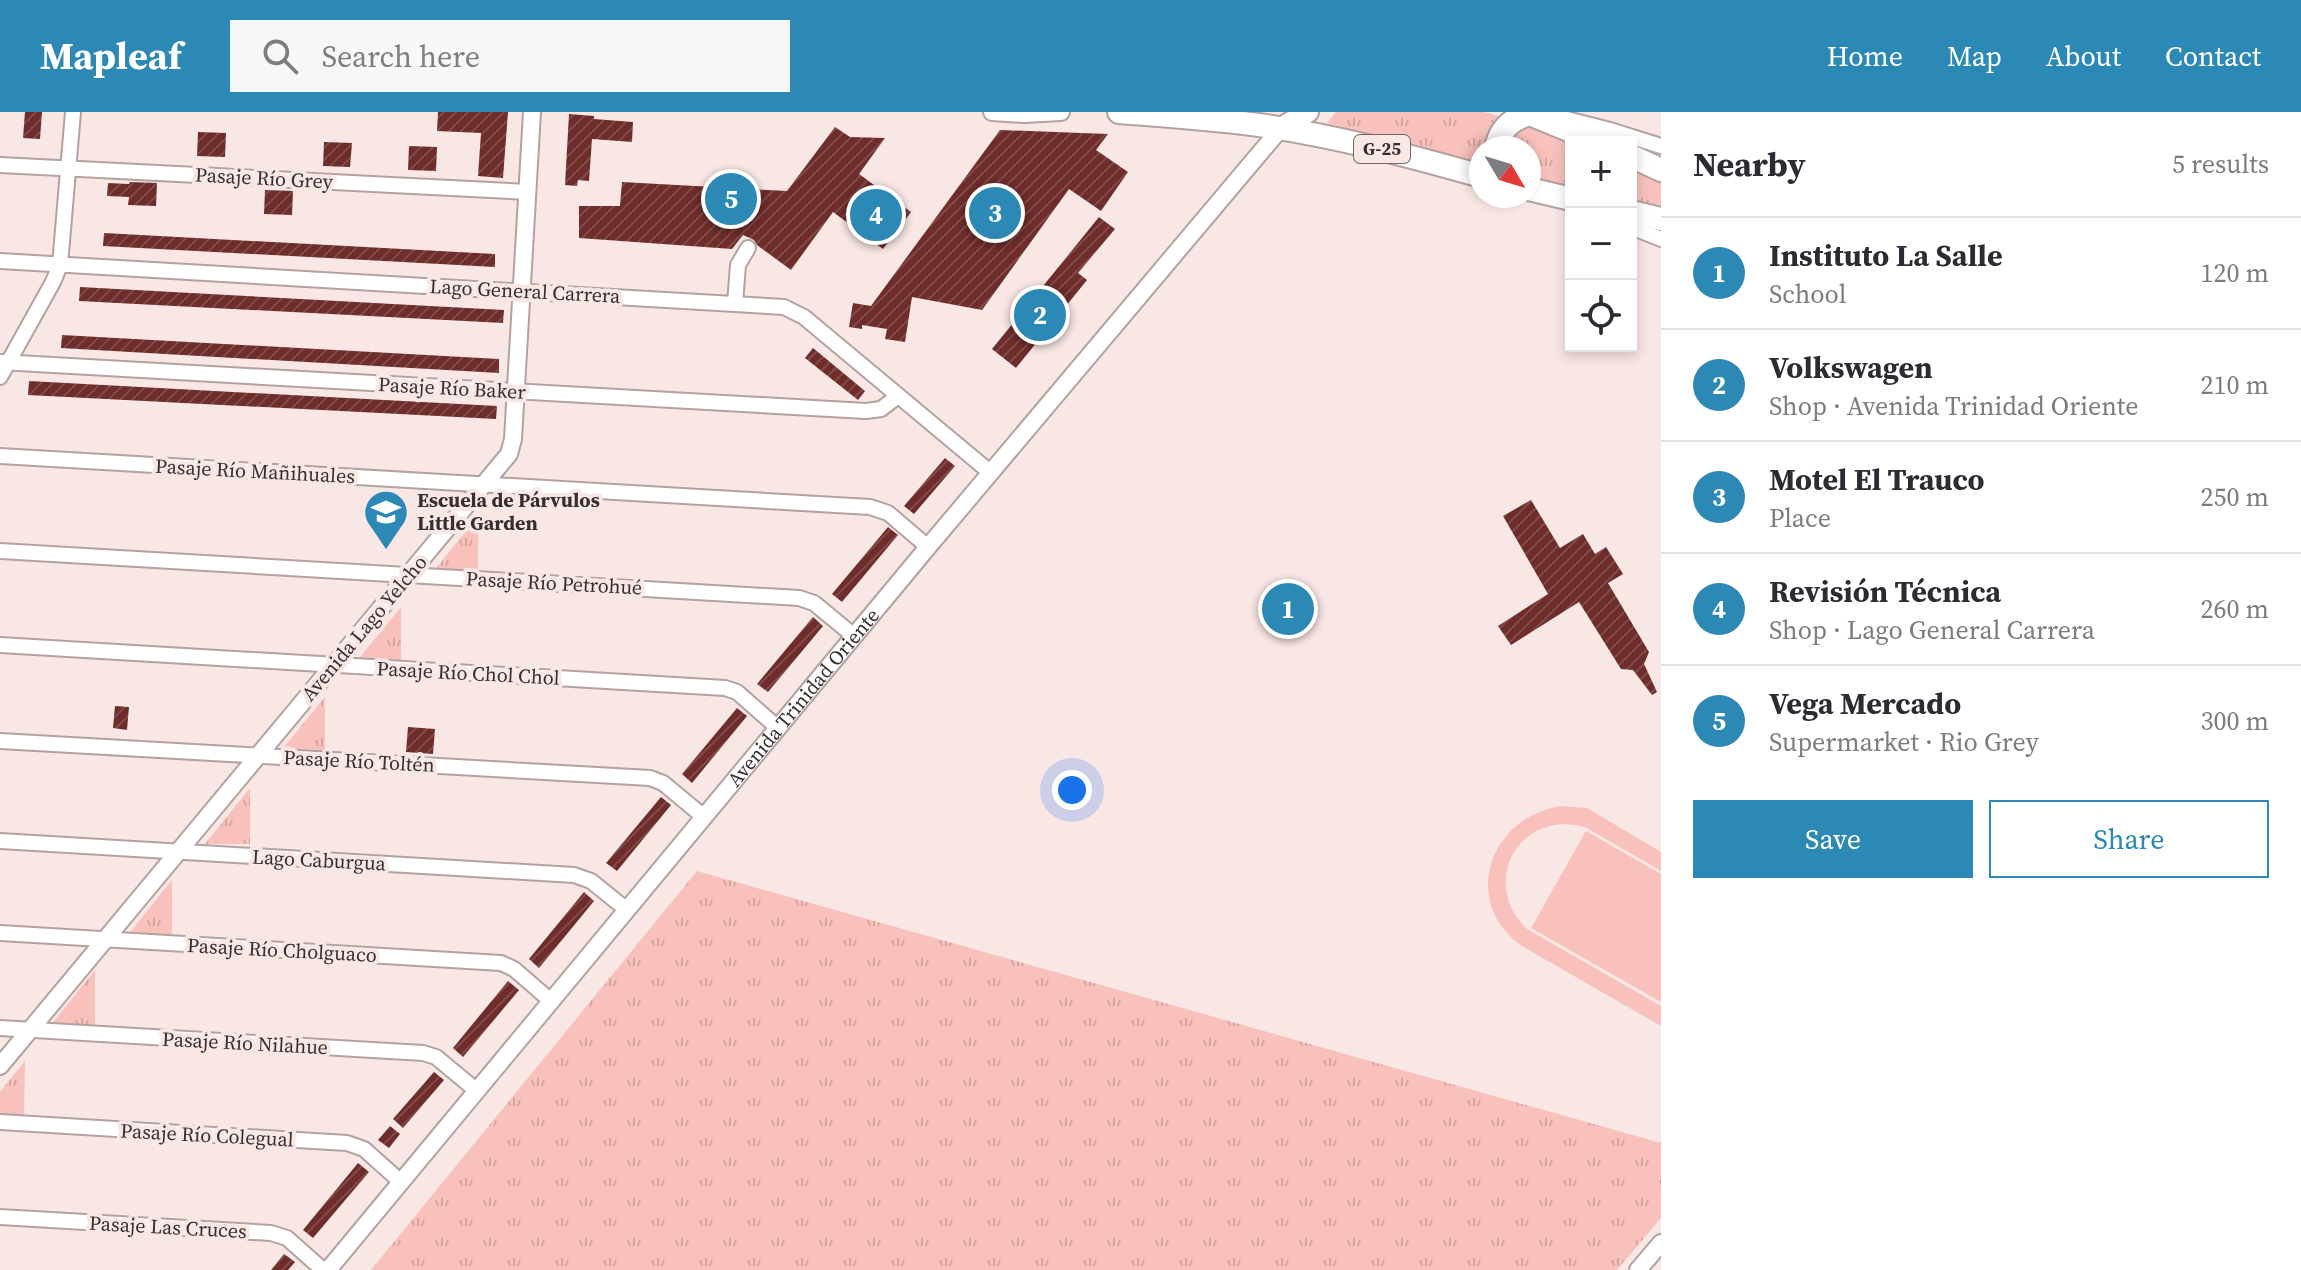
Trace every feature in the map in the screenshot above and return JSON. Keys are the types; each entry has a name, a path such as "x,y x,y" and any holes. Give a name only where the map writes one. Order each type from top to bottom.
{"main road":[{"name":"G-25","path":"1119,112 1282,120 1469,173"},
{"name":"Avenida Trinidad Oriente","path":"1282,120 1308,112"},
{"path":"1500,136 1506,126 1528,113 1584,136"},
{"path":"1637,159 1661,170"},
{"path":"1541,192 1565,198"},
{"path":"1637,213 1661,219"}],"street":[{"path":"0,377 4,362 53,282 60,265 73,112"},
{"name":"Avenida Lago Yelcho","path":"0,1066 511,449 532,112"},
{"path":"992,112 1061,112"},
{"path":"1528,113 1570,119 1661,146"},
{"name":"Avenida Trinidad Oriente","path":"326,1270 1282,120"},
{"name":"Pasaje Río Grey","path":"0,165 528,192"},
{"path":"1637,229 1661,239"},
{"path":"735,303 738,261 748,248"},
{"name":"Lago General Carrera","path":"0,261 778,306 798,312 991,473"},
{"name":"Pasaje Río Baker","path":"4,362 866,411 881,409 898,396"},
{"name":"Pasaje Río Mañihuales","path":"0,456 870,507 894,517 928,547"},
{"name":"Pasaje Río Petrohué","path":"0,551 799,598 814,603 854,636"},
{"name":"Pasaje Río Chol Chol","path":"0,645 725,688 737,692 778,728"},
{"name":"Pasaje Río Toltén","path":"0,741 650,778 663,783 704,817"},
{"name":"Lago Caburgua","path":"0,841 574,875 591,881 627,910"},
{"name":"Pasaje Río Cholguaco","path":"0,933 501,963 514,969 551,1001"},
{"name":"Pasaje Río Nilahue","path":"0,1028 423,1053 436,1057 477,1091"},
{"name":"Pasaje Río Colegual","path":"0,1122 347,1143 364,1149 401,1182"},
{"name":"Pasaje Las Cruces","path":"0,1217 271,1233 287,1238 326,1270"},
{"path":"1644,1268 1661,1243"}],"green space":[{"path":"1336,112 1484,112 1524,123 1565,140 1565,185 1541,179 1541,136 1469,136 1469,161 1327,123"},
{"path":"1637,168 1661,178 1661,208 1637,202"},
{"path":"478,516 478,572 433,572"},
{"path":"401,607 401,662 356,662"},
{"path":"325,697 325,752 280,752"},
{"path":"250,788 250,844 205,844"},
{"path":"1561,806 1587,808 1661,852 1661,871 1585,827 1562,824 1542,829 1525,839 1513,854 1507,871 1506,891 1513,910 1527,929 1661,1006 1661,1026 1522,946 1503,928 1492,907 1488,885 1491,864 1501,844 1516,826 1536,813"},
{"path":"1586,831 1661,874 1661,1002 1531,928"},
{"path":"697,871 1661,1143 1661,1218 1617,1270 371,1270"},
{"path":"172,880 172,936 127,936"},
{"path":"95,970 95,1026 50,1026"},
{"path":"25,1061 24,1117 0,1117 0,1092"}],"building":[{"path":"25,112 42,112 40,139 23,138"},
{"path":"438,112 508,112 503,178 478,176 481,133 437,131"},
{"path":"569,114 633,122 632,142 592,139 589,181 578,180 577,186 565,185"},
{"path":"835,127 850,137 885,138 859,174 911,212 883,249 833,212 791,270 754,240 743,235 732,249 579,238 579,206 620,206 622,182 787,191"},
{"path":"1000,130 1108,134 1096,150 1128,172 1101,211 1069,189 982,310 912,297 905,342 885,339 887,329 862,325 862,329 849,327 853,303 871,306"},
{"path":"198,132 226,133 225,157 197,156"},
{"path":"324,142 352,143 350,167 323,166"},
{"path":"409,146 437,147 436,171 408,170"},
{"path":"108,183 157,183 156,206 128,205 129,197 107,196"},
{"path":"265,190 293,191 292,215 264,214"},
{"path":"1099,217 1115,229 1078,273 1087,280 1016,368 992,349"},
{"path":"104,233 495,254 495,267 103,246"},
{"path":"80,287 504,310 503,323 79,301"},
{"path":"62,335 499,359 499,373 61,348"},
{"path":"813,348 865,391 858,400 805,358"},
{"path":"29,381 497,406 496,419 28,395"},
{"path":"945,458 955,466 914,514 904,506"},
{"path":"1531,500 1560,548 1583,534 1595,554 1606,547 1623,574 1608,583 1649,652 1644,664 1657,692 1652,695 1633,670 1621,669 1579,602 1511,645 1498,626 1548,594 1503,516"},
{"path":"888,527 898,535 842,602 832,594"},
{"path":"813,617 823,626 768,692 757,684"},
{"path":"115,706 129,707 127,730 113,728"},
{"path":"737,708 747,716 692,783 682,774"},
{"path":"408,727 435,729 433,754 406,752"},
{"path":"661,797 671,805 617,871 606,863"},
{"path":"584,892 594,901 539,968 529,959"},
{"path":"508,981 519,990 463,1057 453,1048"},
{"path":"434,1072 444,1080 403,1128 393,1119"},
{"path":"390,1126 400,1134 389,1148 378,1140"},
{"path":"358,1163 369,1172 313,1238 303,1230"},
{"path":"284,1254 295,1262 288,1270 271,1270"}],"place":[{"name":"Vega Mercado","path":"731,199"},
{"name":"Motel El Trauco","path":"995,213"},
{"name":"Revisión Técnica","path":"876,215"},
{"name":"Volkswagen","path":"1040,315"},
{"name":"Escuela de Párvulos Little Garden","path":"386,551"},
{"name":"Instituto La Salle","path":"1288,609"}]}
